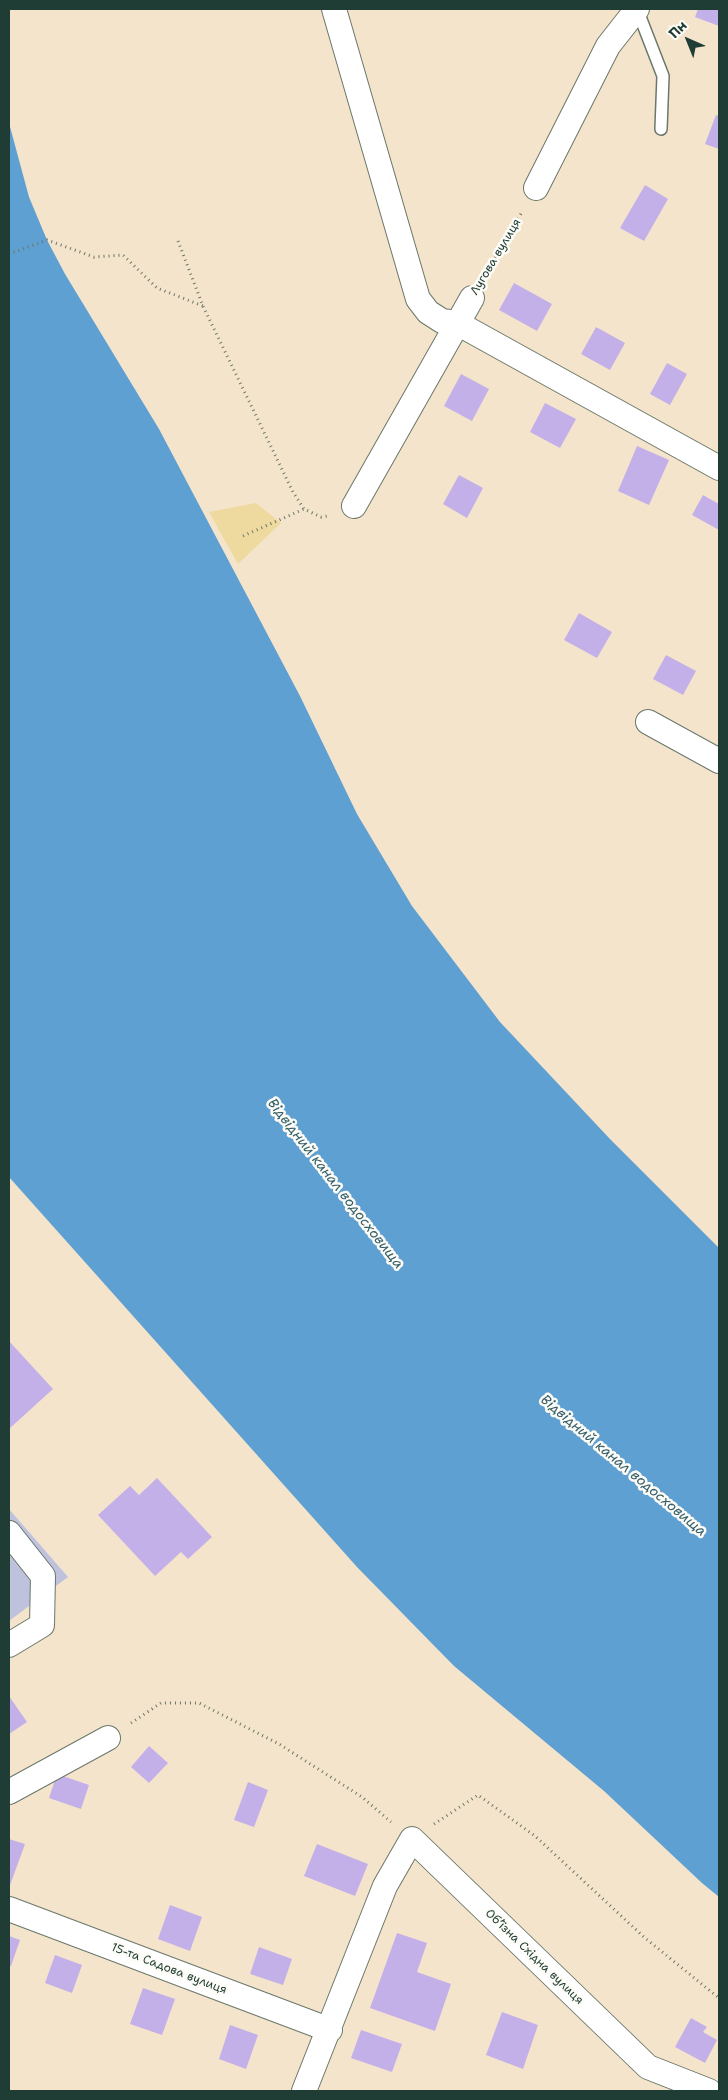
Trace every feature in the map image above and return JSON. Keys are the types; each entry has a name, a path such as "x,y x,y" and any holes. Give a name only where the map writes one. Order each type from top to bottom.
{"street":[{"path":"334,9 418,299 428,312 442,321 457,323 719,468"},
{"path":"536,188 608,46 637,9"},
{"name":"Лугова вулиця","path":"354,506 472,298"},
{"path":"648,722 719,761"},
{"path":"9,1533 43,1576 42,1625 9,1645"},
{"path":"9,1792 108,1738"},
{"path":"304,2091 330,2030 385,1886 412,1839"},
{"name":"Обʼїзна Східна вулиця","path":"412,1839 648,2067 708,2091"},
{"name":"15-та Садова вулиця","path":"9,1909 330,2030"}],"lane":[{"path":"637,9 663,76 661,129"}],"path":[{"name":"Лугова вулиця","path":"472,298 536,188"},
{"path":"9,254 47,240 94,258 122,255 157,288 203,306"},
{"path":"178,240 203,306 293,492 304,509 321,518 338,515 354,506"},
{"path":"243,536 304,509"},
{"path":"108,1738 161,1703 199,1703 279,1744 362,1797 412,1839 478,1794 535,1836 645,1938 719,1998"}],"shaded area":[{"path":"9,1509 68,1577 9,1621"}],"sand":[{"path":"256,503 281,523 238,564 209,512"}],"water":[{"name":"Відвідний канал водосховища","path":"9,123 29,197 47,240 65,274 159,429 300,696 357,814 412,906 500,1022 610,1139 719,1248 719,1897 604,1791 454,1666 357,1567 9,1177"}],"building":[{"path":"698,9 719,9 719,26 695,17"},
{"path":"716,115 719,116 719,149 705,144"},
{"path":"645,185 668,199 644,241 620,228"},
{"path":"514,283 552,304 537,331 499,310"},
{"path":"596,327 625,343 610,370 581,354"},
{"path":"667,363 687,374 670,405 650,394"},
{"path":"461,374 489,389 472,421 444,406"},
{"path":"545,403 576,419 560,448 530,432"},
{"path":"637,446 669,460 649,505 618,491"},
{"path":"459,475 483,488 467,518 443,504"},
{"path":"703,495 719,504 719,530 692,515"},
{"path":"579,613 612,632 597,658 564,640"},
{"path":"666,655 696,671 683,695 653,679"},
{"path":"9,1341 53,1389 9,1429"},
{"path":"157,1478 212,1537 188,1559 181,1552 155,1576 98,1515 130,1486 139,1495"},
{"path":"9,1696 27,1722 9,1734"},
{"path":"149,1746 168,1763 149,1783 131,1767"},
{"path":"57,1774 89,1785 81,1809 49,1798"},
{"path":"248,1782 268,1790 254,1827 234,1820"},
{"path":"9,1839 25,1844 9,1888"},
{"path":"317,1844 368,1864 355,1896 304,1876"},
{"path":"170,1905 202,1917 190,1951 158,1939"},
{"path":"397,1933 427,1943 417,1972 451,1984 435,2031 370,2008"},
{"path":"9,1936 20,1940 11,1966 9,1966"},
{"path":"259,1947 292,1959 283,1985 250,1974"},
{"path":"55,1955 82,1965 72,1993 45,1983"},
{"path":"143,1988 175,1999 162,2035 130,2024"},
{"path":"502,2012 538,2025 523,2069 486,2055"},
{"path":"691,2018 707,2027 703,2032 717,2040 705,2063 675,2047"},
{"path":"230,2025 258,2035 246,2069 219,2059"},
{"path":"361,2030 402,2044 392,2072 351,2058"}]}
